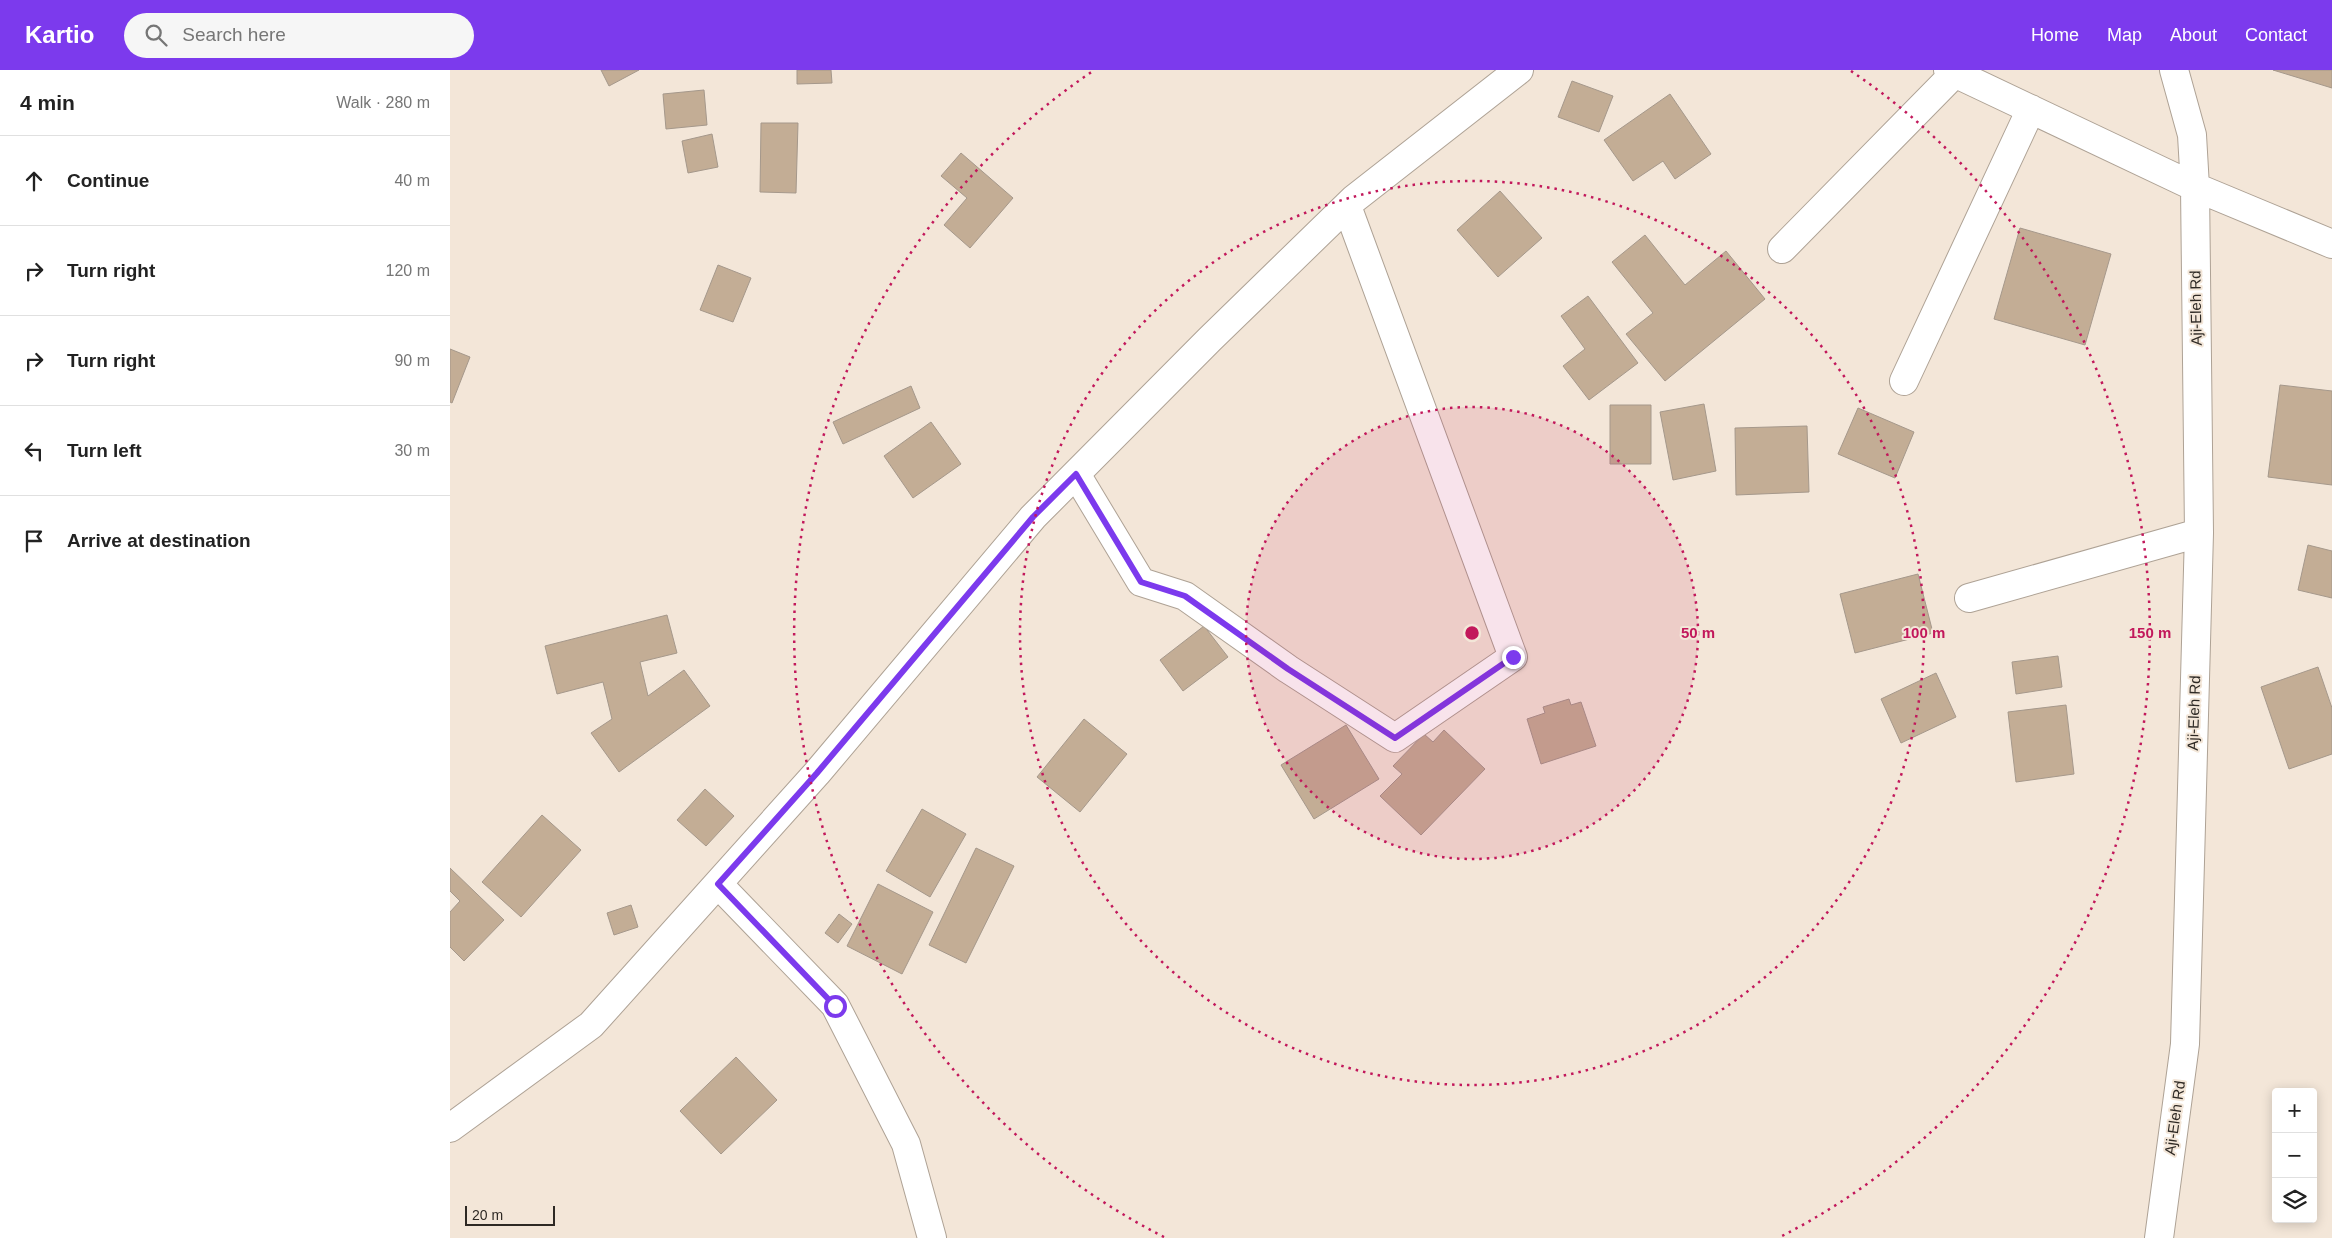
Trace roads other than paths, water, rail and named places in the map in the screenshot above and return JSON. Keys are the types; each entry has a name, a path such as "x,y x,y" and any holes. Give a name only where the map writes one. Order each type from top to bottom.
{"street":[{"path":"450,1128 591,1025 817,773 1033,517 1347,206 1519,70"},
{"name":"Aji-Eleh Rd","path":"2159,1238 2185,1044 2199,533 2195,187 2192,135 2174,70"},
{"path":"1782,249 1951,72 2195,187 2332,244"},
{"path":"1904,381 2031,109"},
{"path":"1076,474 1141,582 1185,596 1288,669 1395,738 1513,657 1347,206"},
{"path":"1969,598 2199,533"},
{"path":"718,884 835,1006 906,1144 932,1238"}]}
